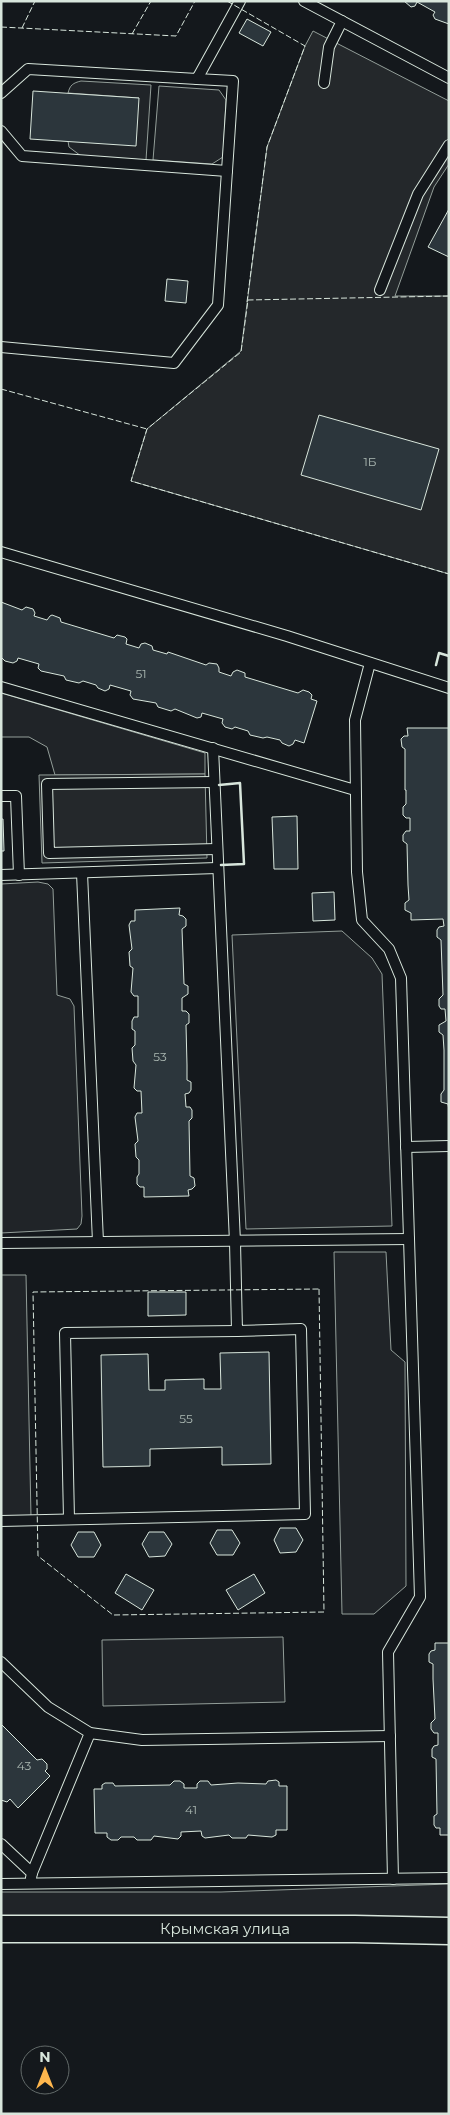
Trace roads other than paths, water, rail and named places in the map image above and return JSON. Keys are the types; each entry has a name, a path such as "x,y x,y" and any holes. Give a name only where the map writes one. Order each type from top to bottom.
{"street":[{"name":"Крымская улица","path":"1,1929 355,1929 449,1931"}],"lane":[{"path":"197,79 240,1"},
{"path":"304,1 449,78"},
{"path":"324,83 328,47 342,21"},
{"path":"1,93 28,69 233,81 218,305 174,363 1,346"},
{"path":"1,131 22,156 227,170"},
{"path":"380,290 418,194 449,145"},
{"path":"1,552 287,636 449,688"},
{"path":"370,663 355,720 357,872 362,920 390,949 401,978 420,1597 388,1652 393,1879"},
{"path":"1,687 355,790"},
{"path":"212,748 235,1242 237,1331"},
{"path":"214,782 47,784 50,853 217,849"},
{"path":"1,796 16,796 19,875"},
{"path":"1,875 217,868"},
{"path":"82,873 98,1242"},
{"path":"406,1147 449,1146"},
{"path":"1,1243 235,1242 409,1238"},
{"path":"1,1521 305,1514 301,1329 65,1333 69,1519"},
{"path":"1,1662 48,1708 90,1733 142,1740 390,1736"},
{"path":"31,1879 90,1733"},
{"path":"1,1844 31,1879"},
{"path":"1,1884 31,1879 449,1878"}]}
